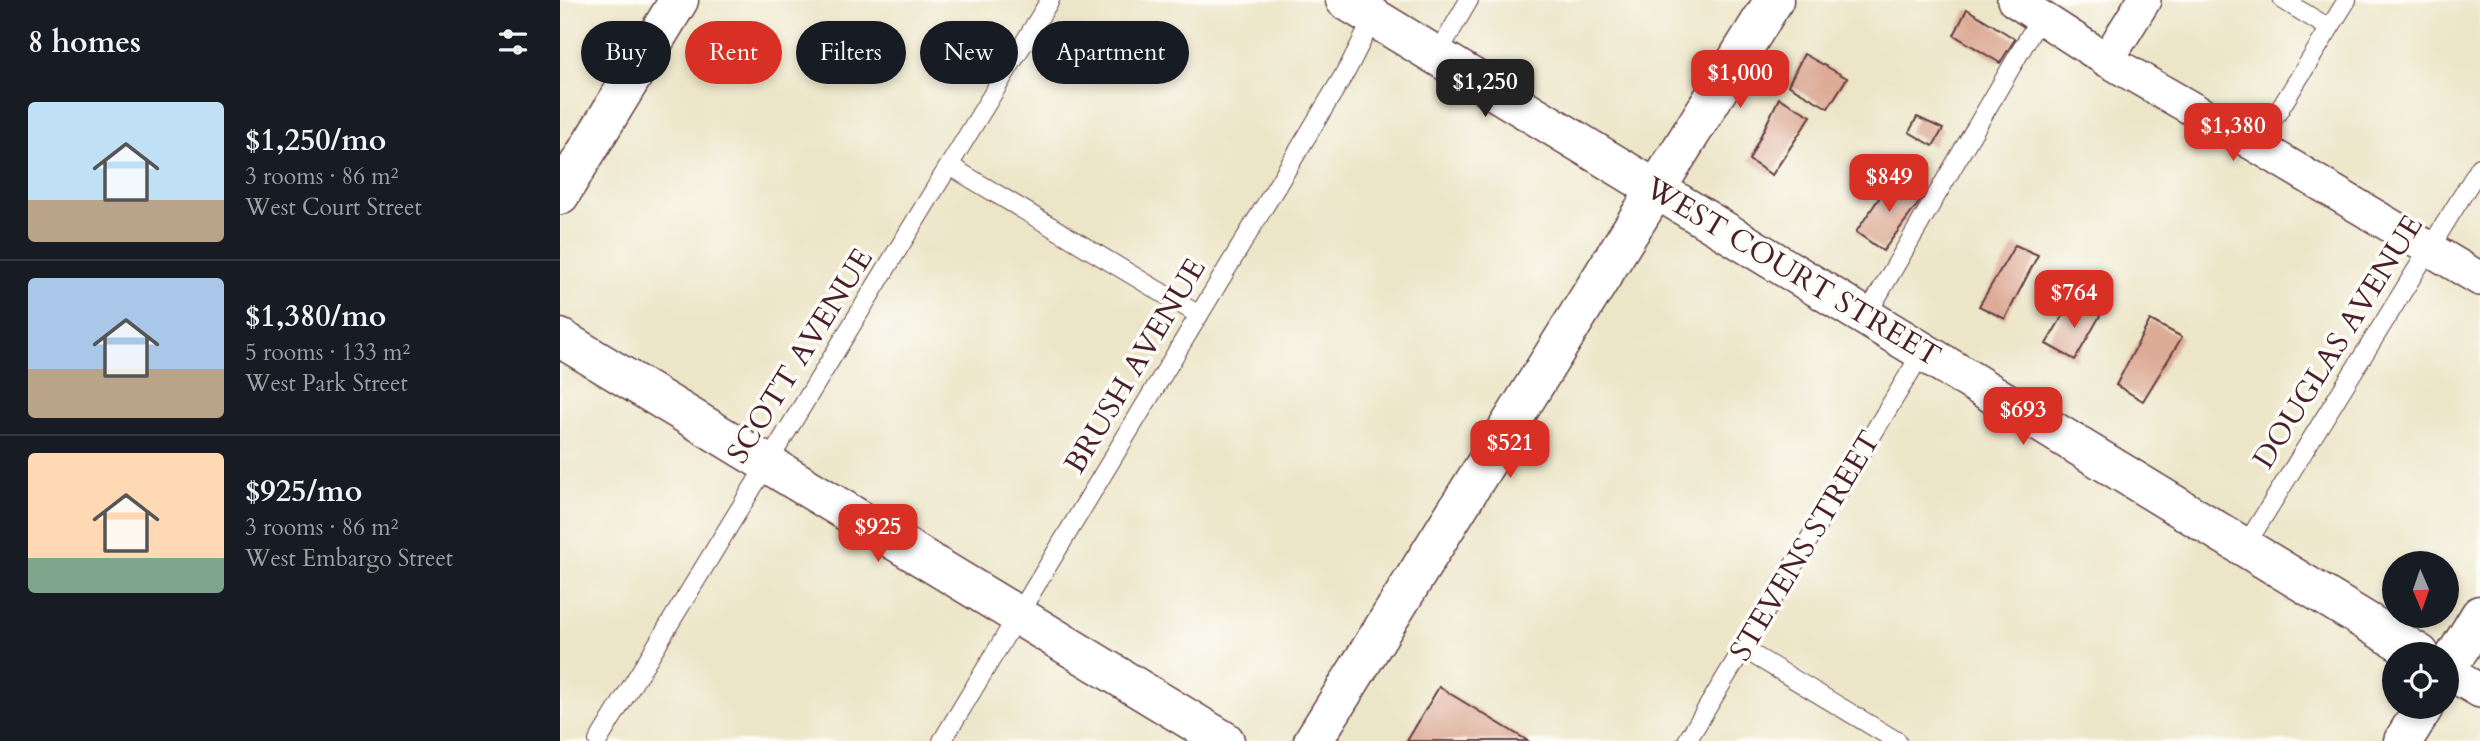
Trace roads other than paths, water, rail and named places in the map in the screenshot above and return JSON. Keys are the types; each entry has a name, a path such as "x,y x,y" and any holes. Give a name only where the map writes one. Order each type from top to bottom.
{"street":[{"path":"560,195 679,0"},
{"path":"1313,741 1774,0"},
{"path":"2108,60 2144,0"},
{"path":"2027,8 2108,60 2480,279"},
{"name":"WEST COURT STREET","path":"1359,9 2400,642"},
{"path":"560,338 768,461 1225,741"},
{"path":"2459,650 2480,615"},
{"path":"2459,679 2480,691"},
{"path":"2403,741 2417,719"}],"lane":[{"name":"SCOTT AVENUE","path":"598,741 1050,0"},
{"path":"1437,55 1469,0"},
{"path":"2283,0 2329,28"},
{"path":"2257,146 2347,0"},
{"path":"1866,316 2027,8"},
{"name":"BRUSH AVENUE","path":"942,741 1348,68 1359,9"},
{"path":"950,166 1199,315"},
{"name":"DOUGLAS AVENUE","path":"2244,548 2480,167"},
{"name":"STEVENS STREET","path":"1687,741 1923,351"},
{"path":"1742,648 1897,741"}]}
